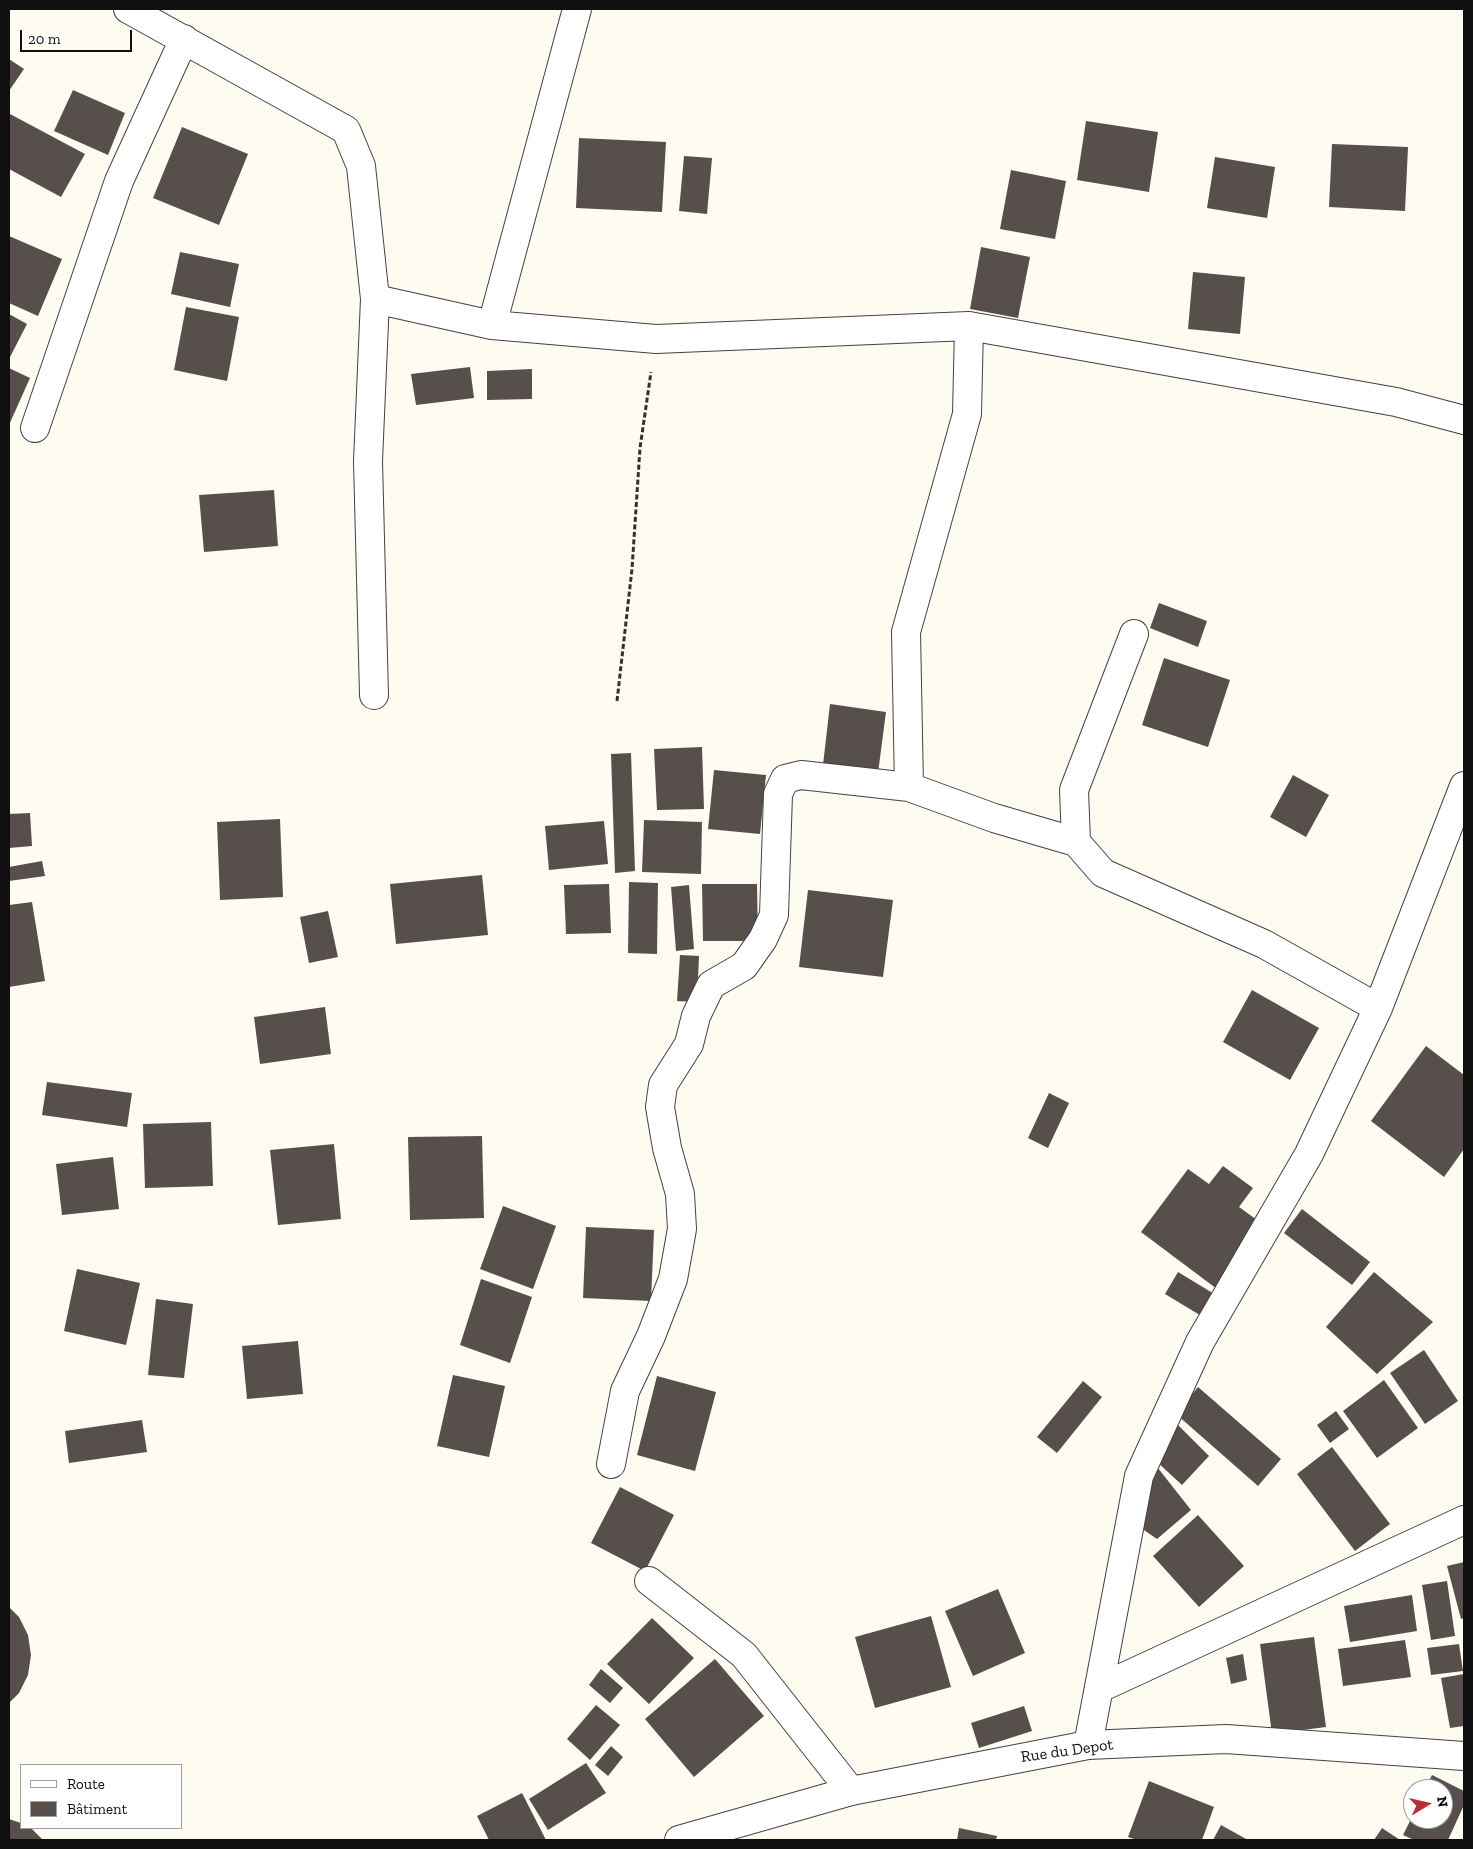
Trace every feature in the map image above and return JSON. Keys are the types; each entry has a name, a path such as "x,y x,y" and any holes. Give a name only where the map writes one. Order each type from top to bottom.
{"street":[{"path":"128,9 346,130 361,166 375,299 368,461 374,695"},
{"path":"492,325 577,9"},
{"path":"35,428 119,181 184,39"},
{"path":"375,299 492,325 656,339 968,326 1396,402 1464,420"},
{"path":"910,787 906,632 967,414 968,326"},
{"path":"1076,842 1074,790 1134,634"},
{"path":"611,1464 625,1391 652,1336 674,1279 682,1229 680,1194 667,1148 660,1107 663,1085 689,1044 696,1016 711,985 744,966 763,939 774,915 778,794 785,779 801,775 910,787 994,818 1076,842 1103,873 1264,944 1378,1008"},
{"path":"1088,1745 1139,1476 1200,1342 1309,1154 1378,1008 1464,786"},
{"path":"1100,1688 1464,1520"},
{"path":"649,1581 744,1655 851,1791"},
{"name":"Rue du Depot","path":"680,1840 851,1791 1088,1745 1226,1739 1464,1756"}],"path":[{"path":"617,701 632,569 640,448 656,339"}],"building":[{"path":"9,59 24,69 9,91"},
{"path":"73,90 125,113 108,155 54,131"},
{"path":"10,114 85,154 61,197 9,169"},
{"path":"1086,121 1158,132 1149,192 1077,180"},
{"path":"182,127 248,154 219,225 153,198"},
{"path":"579,138 666,142 662,212 576,208"},
{"path":"1332,144 1408,147 1405,211 1329,207"},
{"path":"684,156 712,158 707,214 679,211"},
{"path":"1215,157 1275,167 1267,218 1207,208"},
{"path":"1011,170 1066,181 1055,239 1000,229"},
{"path":"9,236 62,259 38,316 9,303"},
{"path":"981,247 1030,257 1018,318 970,309"},
{"path":"180,252 239,264 230,307 171,294"},
{"path":"1193,272 1245,277 1240,334 1188,329"},
{"path":"186,307 239,317 227,381 174,370"},
{"path":"9,314 27,324 9,359"},
{"path":"470,367 474,398 416,405 411,374"},
{"path":"9,368 30,378 9,425"},
{"path":"532,369 532,399 487,400 487,371"},
{"path":"274,490 278,546 204,552 199,495"},
{"path":"1159,603 1207,621 1198,647 1150,628"},
{"path":"1164,658 1230,680 1208,747 1142,725"},
{"path":"830,704 886,712 878,773 823,765"},
{"path":"702,747 704,809 657,810 654,749"},
{"path":"631,753 635,871 615,873 611,754"},
{"path":"714,770 766,775 760,834 708,829"},
{"path":"1293,775 1329,795 1306,837 1270,817"},
{"path":"30,813 32,846 9,848 9,814"},
{"path":"280,819 283,897 220,900 217,822"},
{"path":"644,820 702,822 701,874 642,872"},
{"path":"604,821 608,864 549,870 545,826"},
{"path":"42,861 45,876 9,881 9,867"},
{"path":"482,875 488,935 396,944 390,884"},
{"path":"629,882 658,883 657,954 628,953"},
{"path":"609,884 611,933 566,934 564,885"},
{"path":"702,884 757,884 758,941 703,941"},
{"path":"689,885 694,949 676,951 671,887"},
{"path":"808,890 893,900 883,977 799,967"},
{"path":"32,902 45,981 9,987 9,905"},
{"path":"328,911 338,957 309,963 300,917"},
{"path":"680,955 699,956 697,1002 677,1001"},
{"path":"1252,990 1319,1028 1290,1080 1223,1042"},
{"path":"325,1007 331,1054 260,1064 254,1017"},
{"path":"1426,1046 1464,1075 1464,1149 1444,1177 1371,1121"},
{"path":"47,1082 132,1093 127,1127 42,1115"},
{"path":"1049,1093 1069,1103 1048,1148 1028,1138"},
{"path":"211,1122 213,1186 145,1188 143,1124"},
{"path":"482,1136 484,1218 410,1220 408,1137"},
{"path":"334,1144 341,1219 278,1225 270,1150"},
{"path":"113,1157 119,1209 62,1215 56,1164"},
{"path":"1223,1166 1253,1188 1239,1207 1264,1225 1217,1289 1141,1232 1188,1169 1209,1184"},
{"path":"503,1206 556,1226 533,1289 480,1269"},
{"path":"1302,1209 1370,1262 1352,1285 1284,1233"},
{"path":"586,1227 654,1230 651,1301 583,1298"},
{"path":"77,1269 140,1283 126,1345 64,1331"},
{"path":"1178,1272 1216,1295 1203,1317 1165,1294"},
{"path":"1374,1272 1433,1322 1377,1374 1326,1327"},
{"path":"481,1279 532,1297 510,1363 460,1345"},
{"path":"156,1299 193,1304 184,1378 148,1375"},
{"path":"298,1341 303,1394 247,1399 242,1346"},
{"path":"1424,1350 1458,1401 1425,1424 1390,1373"},
{"path":"453,1375 505,1386 489,1457 437,1446"},
{"path":"657,1376 716,1392 695,1471 637,1455"},
{"path":"1384,1380 1418,1428 1377,1458 1343,1411"},
{"path":"1083,1381 1102,1397 1057,1453 1037,1437"},
{"path":"1198,1387 1281,1459 1258,1486 1176,1414"},
{"path":"1336,1411 1349,1429 1330,1443 1317,1425"},
{"path":"142,1420 147,1452 69,1463 65,1431"},
{"path":"1177,1424 1209,1456 1182,1485 1156,1461"},
{"path":"1332,1447 1390,1524 1355,1551 1297,1474"},
{"path":"1154,1463 1191,1510 1157,1539 1138,1526"},
{"path":"620,1487 674,1515 645,1571 591,1543"},
{"path":"1198,1515 1244,1566 1199,1607 1153,1556"},
{"path":"1464,1562 1464,1618 1461,1619 1447,1566"},
{"path":"1447,1581 1455,1636 1431,1640 1422,1585"},
{"path":"998,1589 1025,1653 973,1676 945,1611"},
{"path":"1412,1595 1417,1631 1350,1642 1344,1606"},
{"path":"9,1607 19,1617 28,1635 31,1655 28,1675 19,1693 9,1703"},
{"path":"931,1616 951,1687 875,1708 855,1637"},
{"path":"652,1618 694,1658 649,1704 607,1664"},
{"path":"1314,1637 1326,1727 1272,1734 1260,1644"},
{"path":"1405,1640 1411,1677 1343,1686 1338,1649"},
{"path":"1459,1644 1463,1671 1431,1675 1427,1648"},
{"path":"1243,1654 1247,1680 1231,1684 1226,1658"},
{"path":"715,1659 764,1716 694,1777 645,1719"},
{"path":"601,1669 623,1688 610,1703 589,1685"},
{"path":"1464,1674 1464,1726 1450,1728 1441,1678"},
{"path":"596,1705 620,1725 590,1760 567,1739"},
{"path":"1024,1706 1032,1731 979,1748 971,1723"},
{"path":"611,1746 623,1757 608,1776 595,1765"},
{"path":"586,1763 606,1793 548,1830 529,1799"},
{"path":"1432,1775 1440,1779 1430,1779"},
{"path":"1149,1781 1214,1807 1202,1840 1137,1840 1128,1837"},
{"path":"1453,1786 1464,1791 1464,1805 1448,1840 1414,1840 1403,1835 1406,1829 1453,1829"},
{"path":"522,1793 546,1840 489,1840 477,1816"},
{"path":"9,1819 20,1823 20,1829 32,1829 43,1840 9,1840"},
{"path":"1221,1825 1248,1840 1213,1840"},
{"path":"959,1828 997,1836 996,1840 957,1840"},
{"path":"1382,1828 1400,1840 1374,1840"}]}
